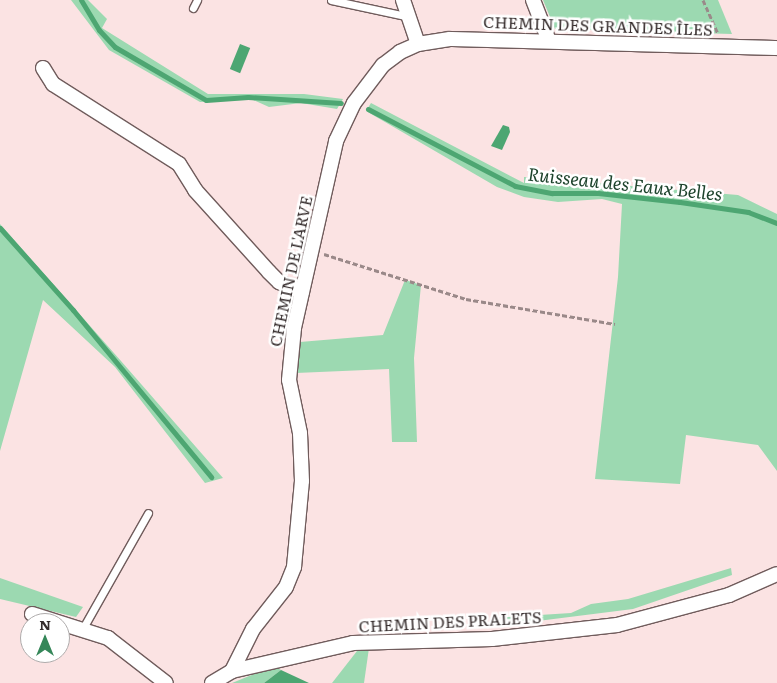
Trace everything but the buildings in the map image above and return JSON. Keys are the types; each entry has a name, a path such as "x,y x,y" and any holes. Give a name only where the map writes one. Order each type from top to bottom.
{"street":[{"path":"404,0 418,44"},
{"path":"533,0 549,41"},
{"name":"CHEMIN DES GRANDES ÎLES","path":"418,44 470,38 777,48"},
{"name":"CHEMIN DE L'ARVE","path":"232,671 253,629 288,583 297,556 301,452 289,366 302,292 314,252 331,161 343,124 354,103 383,65 400,52 418,44"},
{"path":"44,68 53,84 179,164 195,190 269,272 280,282 302,292"},
{"name":"CHEMIN DES PRALETS","path":"212,683 232,671 301,653 367,642 492,639 617,625 708,602 777,574"},
{"path":"70,624 108,638 166,683"}],"lane":[{"path":"193,8 197,0"},
{"path":"331,0 410,17"},
{"path":"83,628 148,513"}],"path":[{"path":"703,0 718,33 719,46"},
{"path":"314,252 466,298 615,324"}],"shaded area":[{"path":"71,0 88,0 107,19 102,28 208,94 304,94 343,99 337,109 301,103 269,107 251,99 200,102 109,50"},
{"path":"543,0 718,0 732,34 555,29"},
{"path":"240,44 250,48 240,73 230,69"},
{"path":"371,103 524,183 524,177 738,195 777,214 777,471 758,445 686,435 680,484 595,479 618,277 622,204 602,199 558,202 524,197 497,187 366,111"},
{"path":"503,125 509,127 510,132 502,150 491,146"},
{"path":"0,224 223,478 205,483 115,367 43,300 0,451"},
{"path":"405,280 421,285 414,358 417,442 392,442 389,369 296,373 297,357 300,342 383,335"},
{"path":"731,568 732,575 633,609 507,625 507,617 571,613 591,604 628,599"},
{"path":"0,578 83,607 76,617 70,616 70,613 59,613 0,599"},
{"path":"369,648 364,683 332,683 357,651"},
{"path":"274,666 281,670 264,683 232,683"},
{"path":"281,670 309,683 264,683"}],"waterway":[{"name":"Ruisseau des Eaux Belles","path":"81,0 99,30 115,47 206,100 248,97 341,103"},
{"name":"Ruisseau des Eaux Belles","path":"368,109 515,186 552,193 598,193 680,202 748,212 777,223"},
{"path":"0,228 73,310 211,477"}]}
